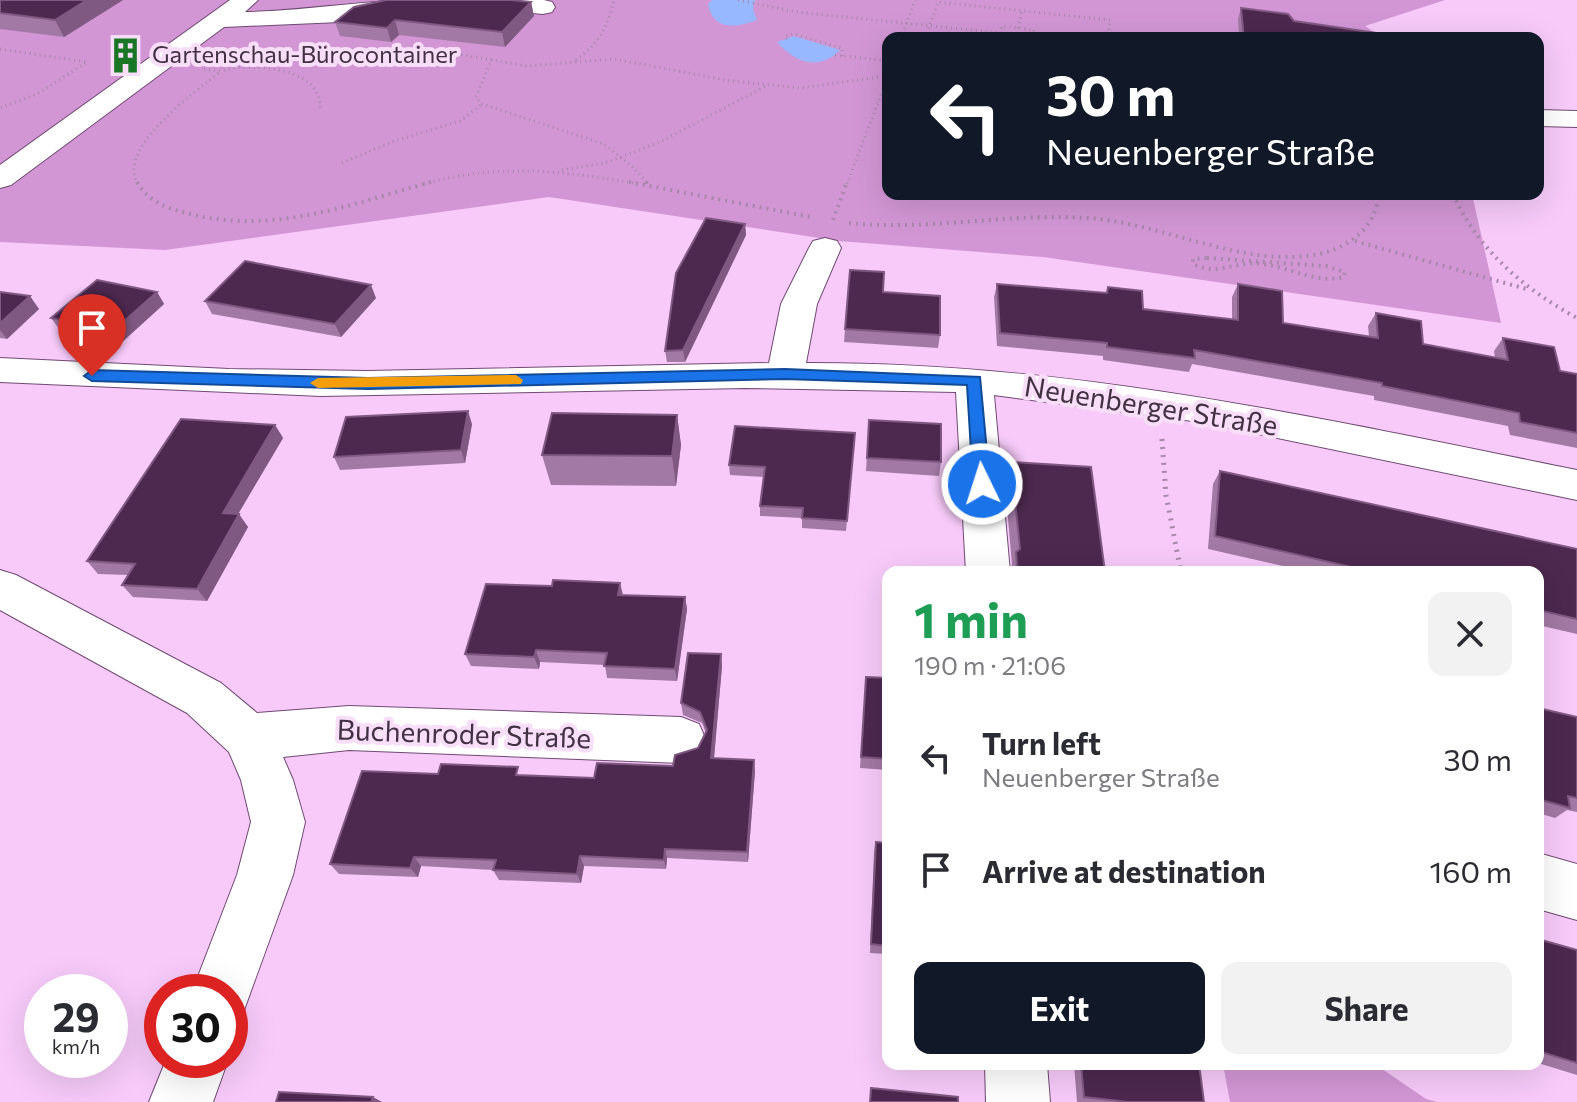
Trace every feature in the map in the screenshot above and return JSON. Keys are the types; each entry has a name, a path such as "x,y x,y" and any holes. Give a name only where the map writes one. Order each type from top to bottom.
{"street":[{"path":"0,179 235,6 305,19 363,13 411,0"},
{"path":"470,0 543,7"},
{"path":"1544,118 1577,119"},
{"path":"785,374 790,336 799,304 829,234"},
{"name":"Neuenberger Straße","path":"0,370 353,384 785,374 974,380 1159,402 1577,485"},
{"path":"974,380 988,566"},
{"path":"0,588 204,698 248,737 267,780 278,822 265,875 229,974"},
{"name":"Buchenroder Straße","path":"248,737 349,728 681,740"},
{"path":"1544,883 1577,892"},
{"path":"1016,1070 1018,1102"},
{"path":"181,1102 190,1078"}],"path":[{"path":"575,60 592,48 607,29 614,0"},
{"path":"738,0 797,12 979,32"},
{"path":"903,32 915,0"},
{"path":"927,32 938,2 1110,20 1109,32"},
{"path":"1018,28 1022,11"},
{"path":"1001,32 1002,26 1033,32"},
{"path":"787,39 785,36 793,34 842,48 843,56"},
{"path":"0,49 87,62 37,94 0,108"},
{"path":"194,68 221,71 312,51 375,49 446,52 527,66 575,60 632,61 767,86 822,86 882,77"},
{"path":"835,55 882,60"},
{"path":"492,59 477,89 476,97 482,104 582,134 604,144 622,157 650,186"},
{"path":"235,68 276,69 308,80 321,99 320,111"},
{"path":"221,71 143,140 133,163 136,185 146,196 200,219 256,225 297,219 436,180 514,169 650,186 829,234 1090,218 1212,245 1295,257 1341,251 1355,241 1379,206 1378,200"},
{"path":"550,172 622,157 658,143 767,86"},
{"path":"829,234 882,92"},
{"path":"342,163 394,141 460,121 482,104"},
{"path":"1455,200 1463,220 1530,290"},
{"path":"1355,241 1530,290 1577,318"},
{"path":"1207,258 1212,245"},
{"path":"1207,258 1326,266 1345,272 1344,277 1328,280 1253,263 1213,271 1193,264 1193,259 1207,258"},
{"path":"1159,402 1166,495 1180,566"}],"shaded area":[{"path":"0,0 1445,0 1365,26 1374,32 882,32 882,200 1473,200 1501,323 1043,257 839,241 549,197 165,250 0,242"},
{"path":"1224,1070 1384,1070 1426,1099 1437,1102 1230,1102"}],"water":[{"path":"712,0 755,0 753,9 757,20 734,26 720,23 711,13 708,4"},
{"path":"794,36 840,50 824,61 807,62 791,55 777,42"}],"building":[{"path":"0,0 87,0 55,20 0,13"},
{"path":"386,0 531,2 502,32 395,20 387,28 335,22 354,7"},
{"path":"1241,8 1288,14 1294,21 1369,32 1243,32"},
{"path":"706,218 745,224 683,350 665,351 676,273"},
{"path":"245,261 371,285 335,324 205,301"},
{"path":"850,270 884,272 883,292 940,296 940,335 845,329"},
{"path":"97,280 157,292 113,331 51,318"},
{"path":"997,284 1107,293 1108,287 1142,291 1143,309 1238,320 1238,284 1282,291 1283,323 1378,338 1376,313 1421,321 1423,344 1508,360 1503,338 1554,347 1560,371 1577,374 1577,433 1520,422 1519,413 1382,386 1382,383 1194,350 1195,358 1107,347 1107,343 1000,333"},
{"path":"0,292 30,296 0,323"},
{"path":"468,411 461,450 334,457 346,417"},
{"path":"552,413 677,415 672,456 542,455"},
{"path":"181,419 275,425 223,513 239,514 197,589 122,585 135,564 87,561"},
{"path":"869,420 941,424 941,462 867,458"},
{"path":"735,426 855,433 847,521 802,518 803,508 760,506 765,467 729,465"},
{"path":"1011,462 1091,467 1104,566 1017,566 1016,552 1020,549"},
{"path":"1220,471 1577,549 1577,619 1544,611 1544,566 1347,566 1215,536"},
{"path":"553,580 620,583 618,595 685,597 675,669 604,666 607,653 536,650 534,657 465,654 486,584 552,586"},
{"path":"688,653 721,654 711,758 754,760 747,852 665,849 664,860 580,856 577,874 493,870 496,860 414,857 410,868 330,864 362,771 438,774 441,764 518,767 516,775 594,778 597,763 673,766 675,755 698,748 707,730 700,712 681,703"},
{"path":"866,677 882,678 882,759 861,757"},
{"path":"1544,709 1577,717 1577,798 1568,796 1570,808 1544,801"},
{"path":"876,842 882,842 882,945 871,944"},
{"path":"1544,941 1577,950 1577,1063 1544,1053"},
{"path":"1082,1070 1200,1070 1204,1102 1128,1102 1084,1097"},
{"path":"871,1088 958,1097 958,1102 870,1102"},
{"path":"279,1092 373,1097 371,1102 276,1102"}],"slow traffic":[{"path":"318,383 516,380"}],"place":[{"name":"Gartenschau-Bürocontainer","path":"126,55"}],"route":[{"path":"92,376 368,384 785,374 974,380 982,484"}]}
